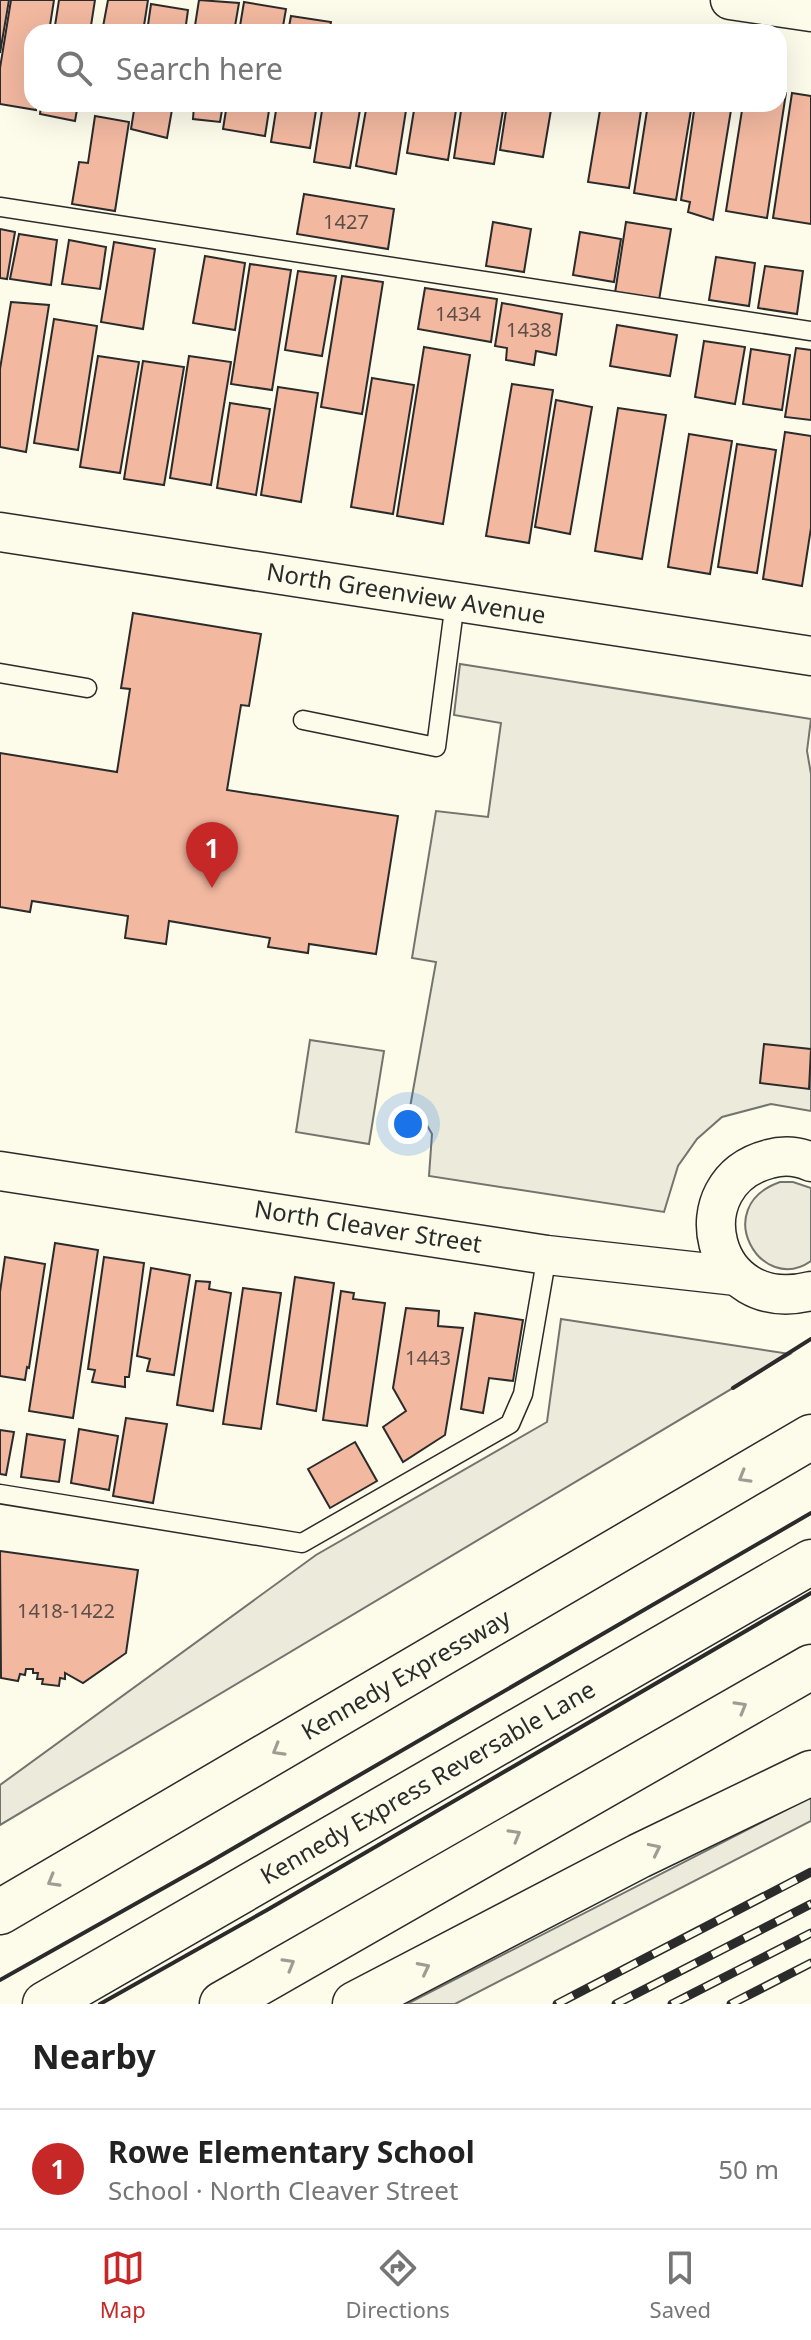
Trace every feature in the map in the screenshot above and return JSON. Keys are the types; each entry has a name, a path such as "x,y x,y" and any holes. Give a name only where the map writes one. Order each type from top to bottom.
{"highway":[{"name":"Kennedy Expressway","path":"0,1912 811,1437"},
{"name":"Kennedy Express Reversable Lane","path":"45,2004 811,1562"},
{"path":"222,2004 811,1667"},
{"path":"355,2004 639,1856 811,1773"}],"street":[{"path":"730,0 811,12"},
{"name":"North Greenview Avenue","path":"0,532 811,656"},
{"path":"736,1276 722,1257 716,1236 717,1213 724,1191 739,1174 758,1162 779,1156 811,1162"},
{"name":"North Cleaver Street","path":"0,1171 547,1255 736,1276 753,1288 772,1295 811,1291"}],"lane":[{"path":"0,207 811,331"},
{"path":"303,720 436,747 455,602"},
{"path":"0,673 87,688"},
{"path":"0,1494 302,1543 510,1424 523,1394 547,1255"}],"shaded area":[{"path":"460,664 811,719 807,751 811,774 811,1111 771,1104 722,1117 697,1139 678,1166 664,1212 429,1176 432,1134 421,1115 409,1113 436,962 412,958 436,811 488,817 501,723 454,715"},
{"path":"310,1040 384,1051 369,1144 296,1132"},
{"path":"780,1182 793,1182 811,1188 811,1261 792,1269 775,1267 760,1258 750,1244 745,1227 748,1210 759,1194"},
{"path":"561,1319 790,1354 0,1825 0,1785 316,1555 547,1422"},
{"path":"811,1797 811,1821 455,2004 407,2004"}],"building":[{"path":"0,0 9,0 0,53"},
{"path":"11,0 54,0 50,24 24,24 24,108 0,104 0,68"},
{"path":"59,0 95,0 91,24 55,24"},
{"path":"108,0 148,0 144,24 104,24"},
{"path":"199,0 239,3 235,24 195,24"},
{"path":"244,2 286,9 283,24 240,24"},
{"path":"151,4 188,10 186,24 148,24"},
{"path":"291,16 331,22 331,24 290,24"},
{"path":"792,93 811,96 811,224 773,218"},
{"path":"40,112 77,112 75,121"},
{"path":"134,112 172,112 167,138 131,129"},
{"path":"194,112 222,112 220,122 193,119"},
{"path":"226,112 269,112 265,136 223,129"},
{"path":"276,112 316,112 310,148 271,142"},
{"path":"322,112 360,112 350,168 314,162"},
{"path":"366,112 406,112 396,174 356,166"},
{"path":"414,112 456,112 448,160 407,153"},
{"path":"461,112 503,112 494,164 454,158"},
{"path":"506,112 551,112 543,157 500,150"},
{"path":"600,112 641,112 629,188 588,182"},
{"path":"647,112 691,112 676,200 634,193"},
{"path":"694,112 731,112 713,220 688,212 690,202 681,200"},
{"path":"742,112 783,112 767,218 726,211"},
{"path":"95,116 129,122 115,211 72,204 79,162 88,163"},
{"path":"304,194 394,209 388,249 297,234"},
{"path":"493,222 531,229 524,272 486,266"},
{"path":"626,222 671,229 659,300 615,293"},
{"path":"0,229 15,232 7,279 0,278"},
{"path":"580,232 621,239 614,282 573,275"},
{"path":"19,234 57,240 51,285 10,279"},
{"path":"69,240 106,247 100,289 62,284"},
{"path":"114,242 155,249 143,329 101,322"},
{"path":"205,256 245,263 235,330 193,323"},
{"path":"716,257 755,263 749,306 709,300"},
{"path":"250,264 291,270 272,390 231,384"},
{"path":"765,266 803,271 797,314 758,308"},
{"path":"298,271 336,276 322,356 285,350"},
{"path":"342,276 383,282 362,414 321,407"},
{"path":"425,288 497,299 491,342 418,329"},
{"path":"11,302 49,305 26,452 0,447 0,369"},
{"path":"502,303 562,314 556,355 536,351 534,365 506,360 507,348 495,346"},
{"path":"54,319 97,326 78,450 34,443"},
{"path":"617,325 677,335 670,376 610,366"},
{"path":"704,341 745,347 735,404 695,397"},
{"path":"424,347 470,355 443,524 397,516"},
{"path":"796,348 811,350 811,420 785,417"},
{"path":"751,349 790,355 782,410 743,404"},
{"path":"98,356 139,362 120,473 80,467"},
{"path":"189,356 231,362 211,485 170,478"},
{"path":"143,361 184,367 164,485 124,479"},
{"path":"372,378 414,385 393,514 351,507"},
{"path":"512,384 553,390 529,543 486,536"},
{"path":"278,387 318,393 301,502 261,495"},
{"path":"556,400 592,407 570,534 535,527"},
{"path":"230,403 270,409 256,495 217,488"},
{"path":"618,408 666,415 642,559 595,551"},
{"path":"785,432 811,436 811,528 802,586 763,579"},
{"path":"689,434 732,441 710,574 668,567"},
{"path":"737,444 776,450 757,573 718,567"},
{"path":"133,613 261,634 249,706 241,705 227,790 398,816 376,954 309,944 308,953 268,947 270,938 169,921 166,944 125,938 128,916 32,901 30,912 0,907 0,753 117,772 130,689 121,688"},
{"path":"764,1044 811,1049 809,1089 760,1083"},
{"path":"55,1243 98,1250 73,1418 29,1411"},
{"path":"5,1257 45,1264 25,1380 0,1376 0,1292"},
{"path":"104,1257 144,1263 129,1377 125,1377 125,1387 92,1382 95,1370 88,1369"},
{"path":"151,1268 190,1275 174,1375 147,1371 150,1359 137,1356"},
{"path":"295,1277 334,1283 316,1411 277,1404"},
{"path":"196,1281 210,1282 209,1289 231,1293 213,1411 177,1405"},
{"path":"243,1288 281,1293 261,1429 223,1424"},
{"path":"341,1291 354,1293 353,1299 385,1303 367,1426 323,1420"},
{"path":"406,1308 439,1311 438,1326 463,1328 445,1435 403,1462 383,1427 406,1411 393,1388"},
{"path":"475,1313 523,1320 513,1381 489,1378 483,1413 461,1409"},
{"path":"126,1418 167,1424 153,1503 113,1496"},
{"path":"79,1429 118,1436 109,1490 71,1483"},
{"path":"0,1430 14,1432 6,1475 0,1474"},
{"path":"27,1434 65,1440 59,1482 21,1477"},
{"path":"355,1442 377,1481 330,1508 308,1469"},
{"path":"0,1551 138,1570 126,1653 83,1683 65,1673 65,1679 60,1678 59,1686 42,1684 43,1679 37,1679 38,1673 33,1673 33,1669 26,1669 25,1675 20,1674 18,1681 1,1678"}],"railway":[{"path":"557,2004 811,1872"},
{"path":"616,2004 811,1904"},
{"path":"672,2004 811,1933"},
{"path":"731,2004 811,1963"}],"wall":[{"path":"733,1388 811,1339"},
{"path":"0,1980 208,1863 811,1513"},
{"path":"100,2004 811,1593"}],"place":[{"name":"Rowe Elementary School","path":"212,888"}]}
